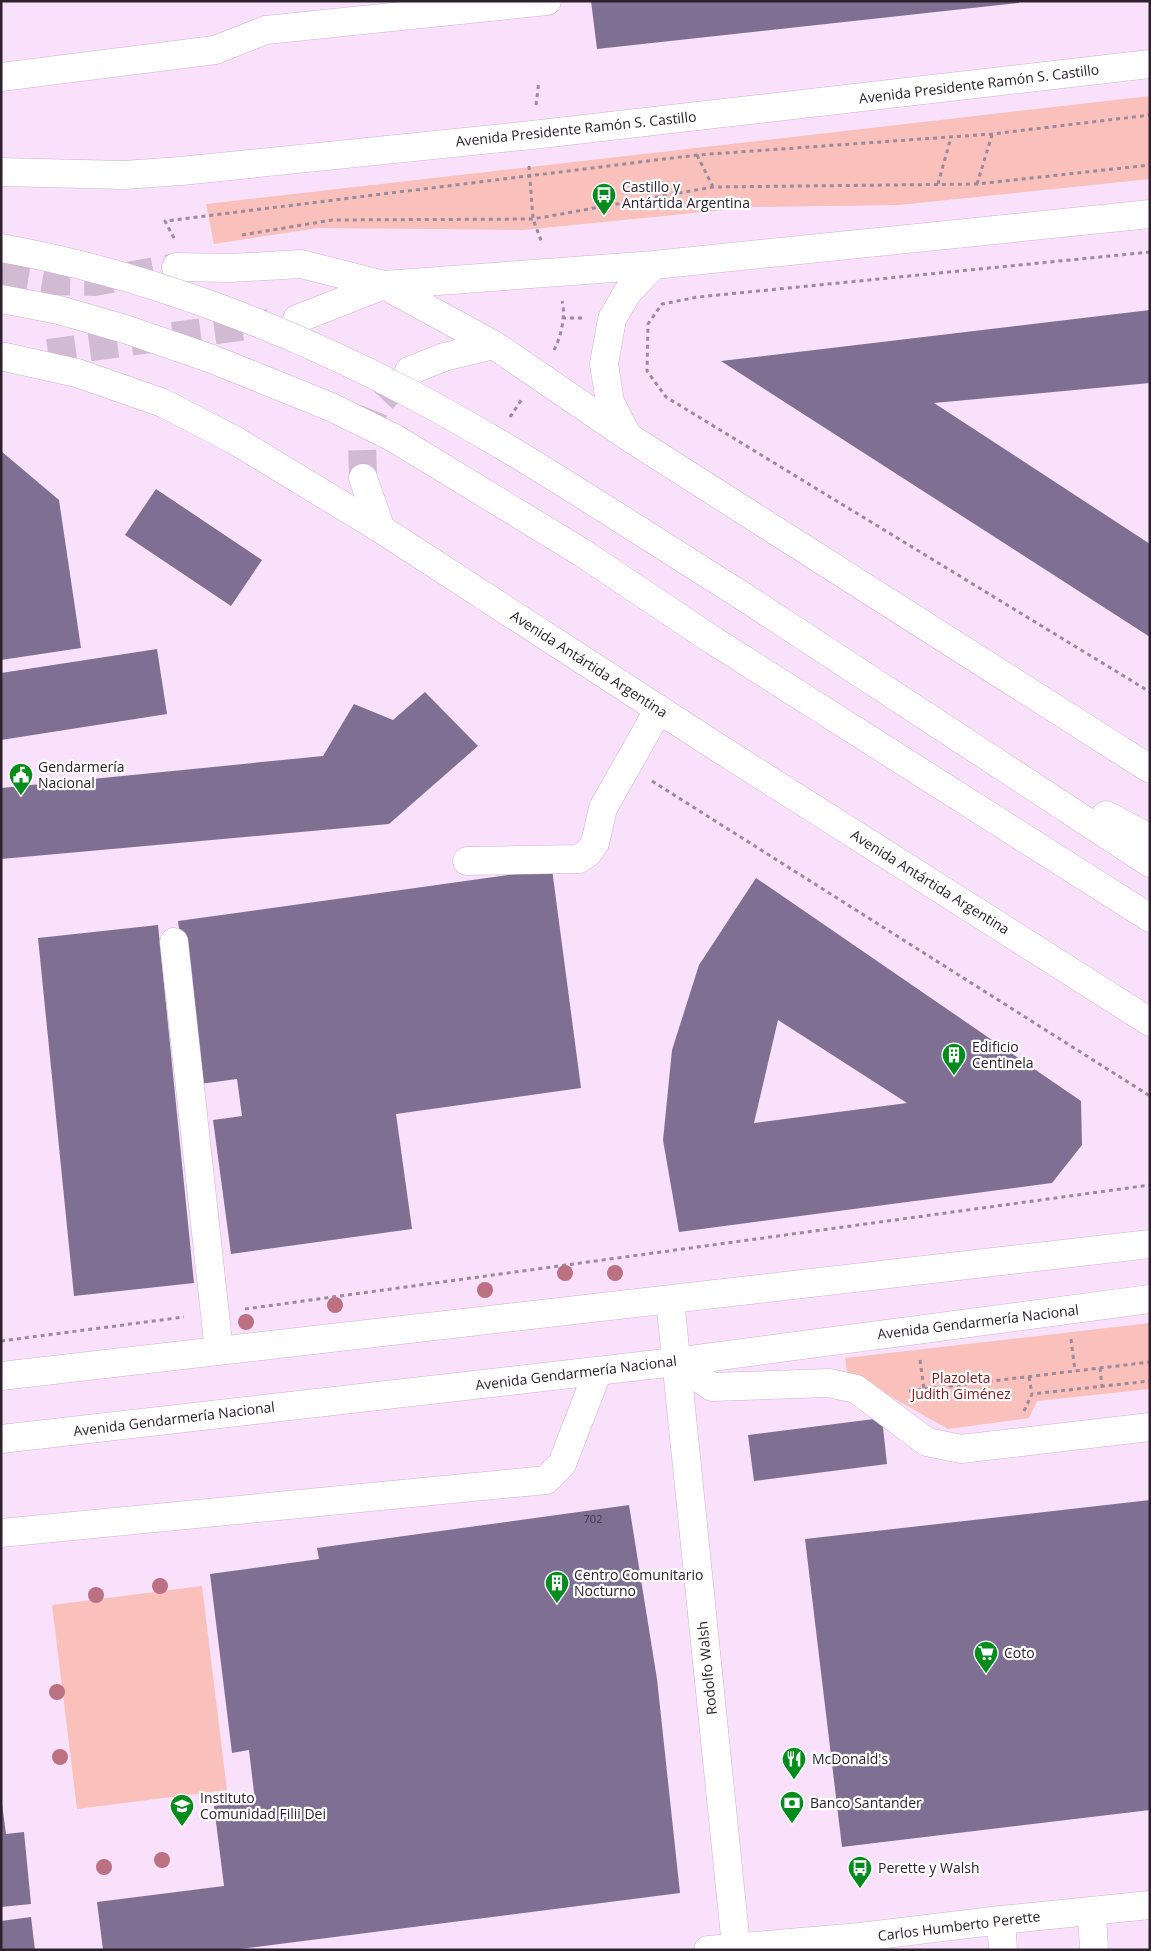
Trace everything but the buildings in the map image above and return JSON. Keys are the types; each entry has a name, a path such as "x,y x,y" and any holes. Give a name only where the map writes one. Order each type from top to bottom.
{"main road":[{"path":"1,77 215,50 266,30 547,1"},
{"name":"Avenida Presidente Ramón S. Castillo","path":"1,172 124,175 181,171 542,134 1150,64"},
{"path":"297,319 384,285 654,266 1150,214"},
{"path":"1,248 33,254 134,280 219,309 346,362 411,394 480,433 738,593 937,725 1150,862"},
{"path":"177,256 232,268 301,264 384,285 494,345 628,436 1150,768"},
{"path":"628,436 610,402 604,364 612,319 627,293 654,266"},
{"path":"1,299 59,310 125,329 212,359 331,407 394,438 581,552 711,639 1150,918"},
{"path":"409,371 444,357 494,345"},
{"path":"3,357 48,353"},
{"name":"Avenida Antártida Argentina","path":"3,357 77,373 162,403 236,441 381,529 1150,1022"},
{"path":"363,478 381,529"},
{"path":"467,861 578,859 588,853 595,843 603,808 659,709"},
{"path":"937,725 1150,838"},
{"path":"1074,868 1150,937"},
{"path":"174,942 219,1351"},
{"path":"1,1376 1150,1244"},
{"name":"Avenida Gendarmería Nacional","path":"1,1439 675,1362 1150,1299"},
{"name":"Rodolfo Walsh","path":"670,1300 736,1946"},
{"path":"675,1362 712,1387 829,1383 856,1389 928,1442 961,1449 1150,1427"},
{"path":"1,1533 546,1480 562,1464 598,1371"},
{"name":"Carlos Humberto Perette","path":"708,1950 736,1946 850,1944 1001,1920 1150,1905"},
{"path":"1092,1912 1094,1950"},
{"path":"1001,1920 1003,1950"}],"path":[{"path":"177,256 165,221 697,155 992,134 1150,115"},
{"path":"977,184 992,134"},
{"path":"938,184 951,137"},
{"path":"697,155 713,187"},
{"path":"235,236 332,220 533,219 713,187 977,184 1150,165"},
{"path":"1150,252 698,297 662,304 648,324 647,371 666,397 1150,692"},
{"path":"628,765 1150,1096"},
{"path":"1,1341 1150,1185"},
{"path":"1070,1337 1075,1371"},
{"path":"919,1356 924,1389"},
{"path":"913,1396 904,1392 1150,1362"},
{"path":"1100,1368 1102,1387"},
{"path":"1023,1412 1032,1394 1029,1377"},
{"path":"1032,1394 1150,1381"}],"green space":[{"path":"1150,96 1150,179 899,205 755,207 523,230 318,228 214,244 206,204"},
{"name":"Plazoleta Judith Giménez","path":"1150,1323 1150,1389 1037,1401 1029,1418 948,1429 847,1372 845,1358"},
{"path":"202,1586 227,1790 77,1809 52,1605"}],"tunnel":[{"path":"1,273 49,281 95,282 176,267"},
{"path":"48,353 269,323"},
{"path":"363,478 362,441 376,406 409,371"}],"place":[{"name":"Castillo y Antártida Argentina","path":"604,216"},
{"name":"Gendarmería Nacional","path":"21,796"},
{"name":"Edificio Centinela","path":"954,1076"},
{"name":"Centro Comunitario Nocturno","path":"557,1604"},
{"name":"Coto","path":"986,1674"},
{"name":"McDonald's","path":"794,1780"},
{"name":"Banco Santander","path":"792,1824"},
{"name":"Instituto Comunidad Filii Dei","path":"182,1827"},
{"name":"Perette y Walsh","path":"860,1889"}]}
